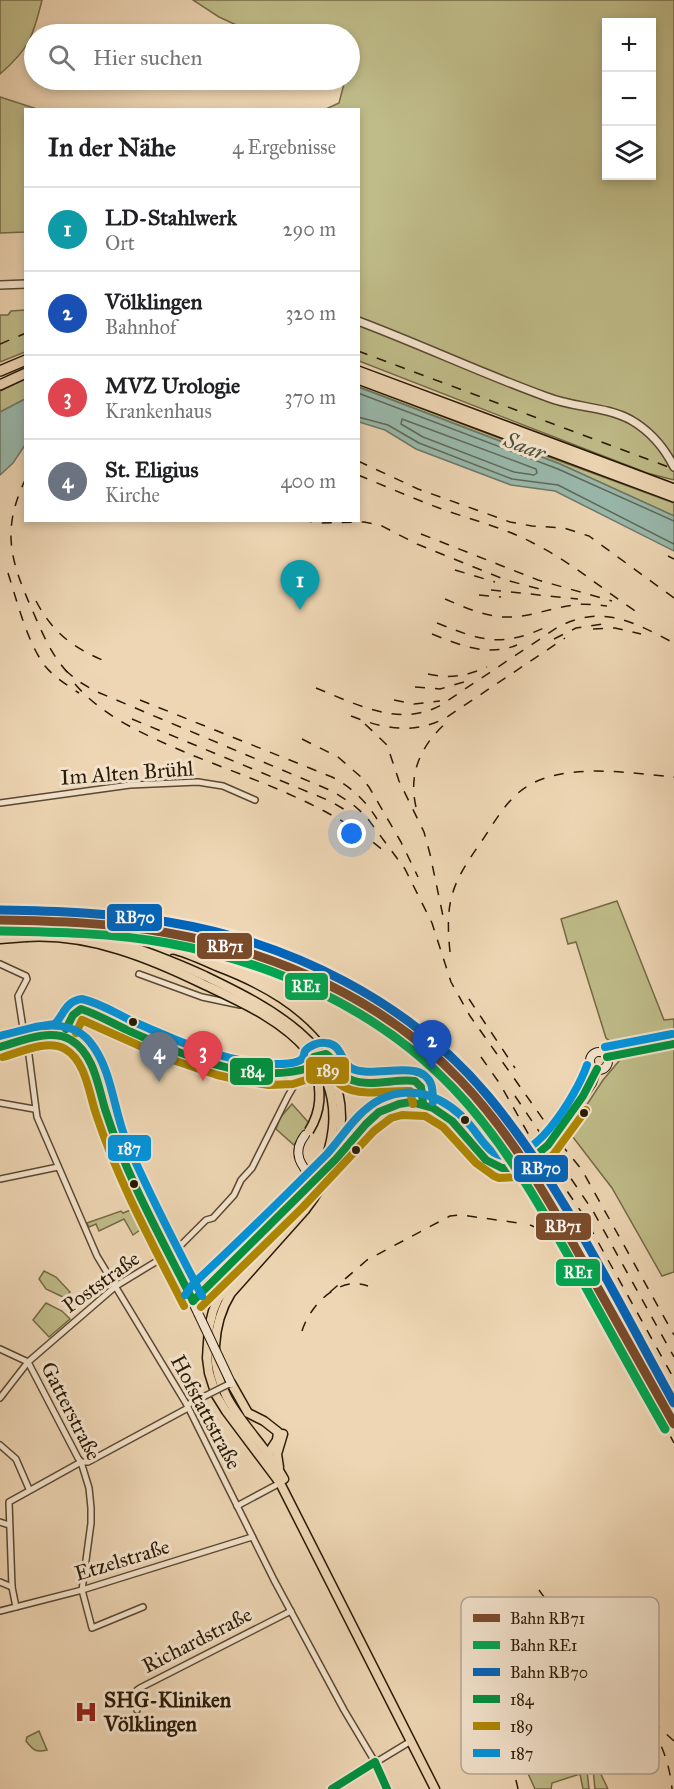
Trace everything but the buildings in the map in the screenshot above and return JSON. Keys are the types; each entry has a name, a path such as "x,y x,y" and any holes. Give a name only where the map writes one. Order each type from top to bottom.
{"highway":[{"path":"0,371 24,361"},
{"path":"0,379 24,371"},
{"path":"0,385 24,371"},
{"path":"360,372 667,489 674,497"},
{"path":"360,380 667,489"}],"main road":[{"path":"0,932 62,931 92,935 183,962 258,994 300,1022 334,1060 336,1073 325,1080 302,1079 287,1074"},
{"path":"0,939 26,933 100,945 144,958 181,973 259,1013 292,1036 313,1059 326,1081 331,1096 333,1132 323,1169 302,1208 245,1264 225,1289 213,1311 209,1327 207,1358 216,1395 237,1427 280,1471"},
{"path":"161,957 238,992 281,1018 308,1041 325,1063 334,1080 339,1100 340,1138 329,1173 239,1282 222,1309 215,1342 216,1372 223,1391 265,1454 435,1789"},
{"path":"106,1020 154,1042 247,1072 287,1074 301,1072 309,1068 313,1059 324,1050"},
{"path":"66,1029 69,1039"},
{"path":"0,1047 49,1035 69,1039 82,1048 90,1062 114,1139 231,1383 245,1409 278,1432 278,1436 265,1454"},
{"path":"597,1069 591,1063 592,1055 600,1052 608,1057 674,1044"},
{"path":"597,1069 607,1066 608,1057"},
{"path":"313,1059 320,1097 319,1110 298,1147 298,1158 314,1180"},
{"path":"309,1068 315,1078"},
{"path":"565,1124 592,1083 597,1069"},
{"path":"390,1082 404,1079 415,1081 421,1087 423,1103"},
{"path":"193,1301 380,1113 399,1104 423,1103 446,1114 487,1161 501,1168 520,1167"},
{"path":"243,1422 267,1443 274,1435 267,1423"},
{"path":"267,1423 275,1422 283,1430 277,1457 280,1471 316,1543 333,1586"}],"street":[{"path":"0,285 24,284"},
{"path":"360,322 548,398 600,409 624,417 646,430 666,452 674,467"},
{"name":"Im Alten Brühl","path":"0,803 130,785 198,782 223,786 255,800"},
{"name":"Hofstattstraße","path":"0,964 26,976 27,979 18,996 18,1001 26,1040 34,1109 98,1256 188,1407 252,1537 344,1710 375,1762 387,1789"},
{"path":"140,974 202,997 255,1010 282,1026 313,1059"},
{"path":"58,1036 66,1029 75,1011 81,1009 106,1020"},
{"name":"Poststraße","path":"0,1398 28,1362 116,1286 169,1255 206,1220 213,1218 234,1195 241,1180 252,1168 295,1084 302,1079"},
{"path":"0,1103 34,1109"},
{"path":"0,1179 58,1167"},
{"name":"Gatterstraße","path":"0,1349 28,1362 81,1462 89,1488 91,1515 82,1590 92,1628 143,1607"},
{"path":"16,1607 12,1587 8,1506 12,1498 81,1462 88,1462 231,1383"},
{"path":"0,1444 16,1458 29,1489"},
{"path":"237,1506 280,1483"},
{"path":"0,1522 9,1526"},
{"name":"Etzelstraße","path":"0,1611 82,1590 252,1537"},
{"path":"0,1582 12,1587"},
{"name":"Richardstraße","path":"137,1710 134,1700 136,1690 291,1611"},
{"path":"332,1789 411,1741"}],"shaded area":[{"path":"0,0 42,0 36,24 24,24 24,49 0,74"},
{"path":"193,0 674,0 674,480 647,473 360,361 360,108 328,108 339,103 342,90 360,90 360,24 234,24"},
{"path":"0,97 34,108 24,108 24,232 0,233"},
{"path":"24,310 24,352 0,362 0,315 8,315 11,311"},
{"path":"24,379 24,400 0,412 0,391"},
{"path":"360,385 674,503 674,516 560,464 360,387"},
{"path":"617,901 664,1020 674,1019 674,1272 662,1276 612,1188 569,1132 603,1080 619,1061 614,1045 606,1038 576,942 568,944 561,919"},
{"path":"292,1104 309,1123 294,1145 276,1129 280,1118"},
{"path":"138,1207 147,1225 133,1235 124,1219 99,1231 96,1224 89,1227 87,1223 121,1211 123,1213"},
{"path":"44,1271 56,1277 70,1292 65,1298 46,1289 39,1279"},
{"path":"46,1303 62,1311 70,1319 49,1337 33,1320"},
{"path":"39,1731 47,1750 35,1750 26,1741 27,1737"},
{"path":"528,1774 580,1774 552,1783 551,1789 535,1789"},
{"path":"580,1774 587,1774 589,1789 583,1789"},
{"path":"593,1774 601,1774 608,1789 595,1789"}],"water":[{"path":"360,388 560,464 674,516 674,551 555,491 511,485 416,449 385,430 360,422"},
{"path":"24,400 24,446 13,463 0,475 0,412"}],"tunnel":[{"path":"338,1077 390,1082"},
{"path":"520,1167 546,1148 565,1124"}],"railway":[{"path":"0,344 24,334"},
{"path":"360,352 674,469"},
{"path":"360,462 418,489 510,522 564,528 589,536 674,598"},
{"path":"360,476 429,504 522,537 561,559 640,614"},
{"path":"24,483 13,515 11,531 15,562 19,578 45,639 54,655 71,676"},
{"path":"314,522 364,522 380,525 417,544 506,580 543,590"},
{"path":"421,534 538,580 612,601"},
{"path":"668,556 674,559"},
{"path":"455,570 495,582"},
{"path":"8,573 23,621 39,656 52,674 79,693"},
{"path":"491,590 578,599"},
{"path":"479,595 501,597"},
{"path":"445,599 481,613 504,617 522,616 578,604 607,606"},
{"path":"36,601 49,622 65,638 84,651 107,662"},
{"path":"316,688 378,711 410,714 425,712 441,705 558,627 574,620 604,616 618,618 645,628 674,643"},
{"path":"437,623 492,640 518,637 548,626"},
{"path":"554,639 576,628 602,624"},
{"path":"593,629 615,628 641,634"},
{"path":"432,634 484,650 517,645"},
{"path":"351,716 387,727 411,728 435,723 565,638"},
{"path":"428,674 458,676 487,667"},
{"path":"65,670 95,691 332,791 365,815 405,869 432,923 451,982 470,1016 557,1139 582,1170 674,1335"},
{"path":"415,687 440,689 467,681"},
{"path":"75,684 86,696 126,724 172,747 317,807 364,836 386,853"},
{"path":"140,700 332,777 358,795 377,819"},
{"path":"394,700 414,704 440,701"},
{"path":"132,719 330,801 352,814"},
{"path":"416,807 414,783 419,760 430,740 447,722"},
{"path":"365,724 387,745 399,781 424,832 444,921"},
{"path":"302,739 338,757 361,777 401,842 418,877"},
{"path":"450,952 448,920 456,883 497,818 518,793 534,783 572,772 614,772 674,777"},
{"path":"0,913 47,913 125,919"},
{"path":"114,922 191,930 259,949 367,996 409,1021 449,1051 483,1087 512,1126 550,1188 674,1409"},
{"path":"469,999 515,1068"},
{"path":"481,1057 500,1084 529,1135 582,1213 674,1379"},
{"path":"515,1096 593,1211 674,1357"},
{"path":"330,1292 367,1260 450,1216 461,1215 519,1223"},
{"path":"530,1225 554,1235 575,1256 674,1443"},
{"path":"302,1331 312,1311 327,1295 347,1285 368,1286"},
{"path":"539,1590 544,1597"},
{"path":"659,1727 674,1741"},
{"path":"659,1741 668,1764 672,1789"},
{"path":"514,1774 518,1789"}],"rail line":[{"name":"RB70","path":"0,910 126,916 213,931 258,944 302,961 384,1004 457,1062 488,1096 515,1131 541,1168 588,1245 674,1403"},
{"name":"RB71","path":"0,920 126,927 208,941 288,967 363,1003 398,1026 430,1051 460,1080 513,1145 558,1216 674,1424"},
{"name":"RE1","path":"0,931 126,937 206,951 284,976 357,1012 391,1035 453,1088 489,1130 521,1175 665,1429"}],"transit line":[{"name":"187","path":"0,1036 55,1024 72,1002 82,999 182,1042 235,1059 286,1064 302,1059 305,1051 312,1046 320,1043 331,1044 351,1068 371,1072 407,1070 426,1076 432,1086 433,1102"},
{"name":"184","path":"66,1029 73,1015 81,1009 193,1057 216,1065 263,1073 286,1073 309,1068 314,1057 326,1054 341,1074 352,1080 369,1083 415,1081 421,1087 423,1103"},
{"name":"189","path":"76,1033 82,1020 167,1058 217,1075 269,1085 293,1084 315,1077 323,1064 332,1077 350,1090 372,1093 410,1091 413,1104"},
{"name":"187","path":"44,1026 63,1026 81,1033 97,1053 108,1076 126,1140 162,1219 202,1296"},
{"name":"187","path":"605,1047 672,1034"},
{"name":"184","path":"0,1047 36,1037 54,1035 71,1040 85,1053 94,1071 113,1134 123,1158 193,1301"},
{"name":"184","path":"607,1057 674,1044"},
{"name":"189","path":"3,1057 34,1047 50,1045 65,1049 78,1061 105,1139 136,1212 184,1306"},
{"name":"187","path":"185,1295 193,1284 327,1154 372,1104 393,1094 418,1093 429,1096 461,1115 493,1152 507,1156 522,1152 550,1128 573,1094 587,1065"},
{"name":"184","path":"193,1301 336,1159 379,1112 411,1102 433,1108 452,1121 486,1160 502,1168 515,1168 527,1163 548,1145 583,1096 597,1069"},
{"name":"189","path":"201,1307 303,1207 374,1131 391,1118 402,1115 425,1116 443,1127 476,1163 499,1178 526,1175 553,1155 586,1110"},
{"name":"184","path":"332,1789 375,1762 387,1789"}],"place":[{"name":"LD-Stahlwerk","path":"300,610"},
{"name":"Völklingen","path":"432,1070"},
{"name":"MVZ Urologie","path":"203,1081"},
{"name":"St. Eligius","path":"159,1082"},
{"name":"SHG-Kliniken Völklingen","path":"86,1712"}],"water label":[{"name":"Saar","path":"525,446"}]}
